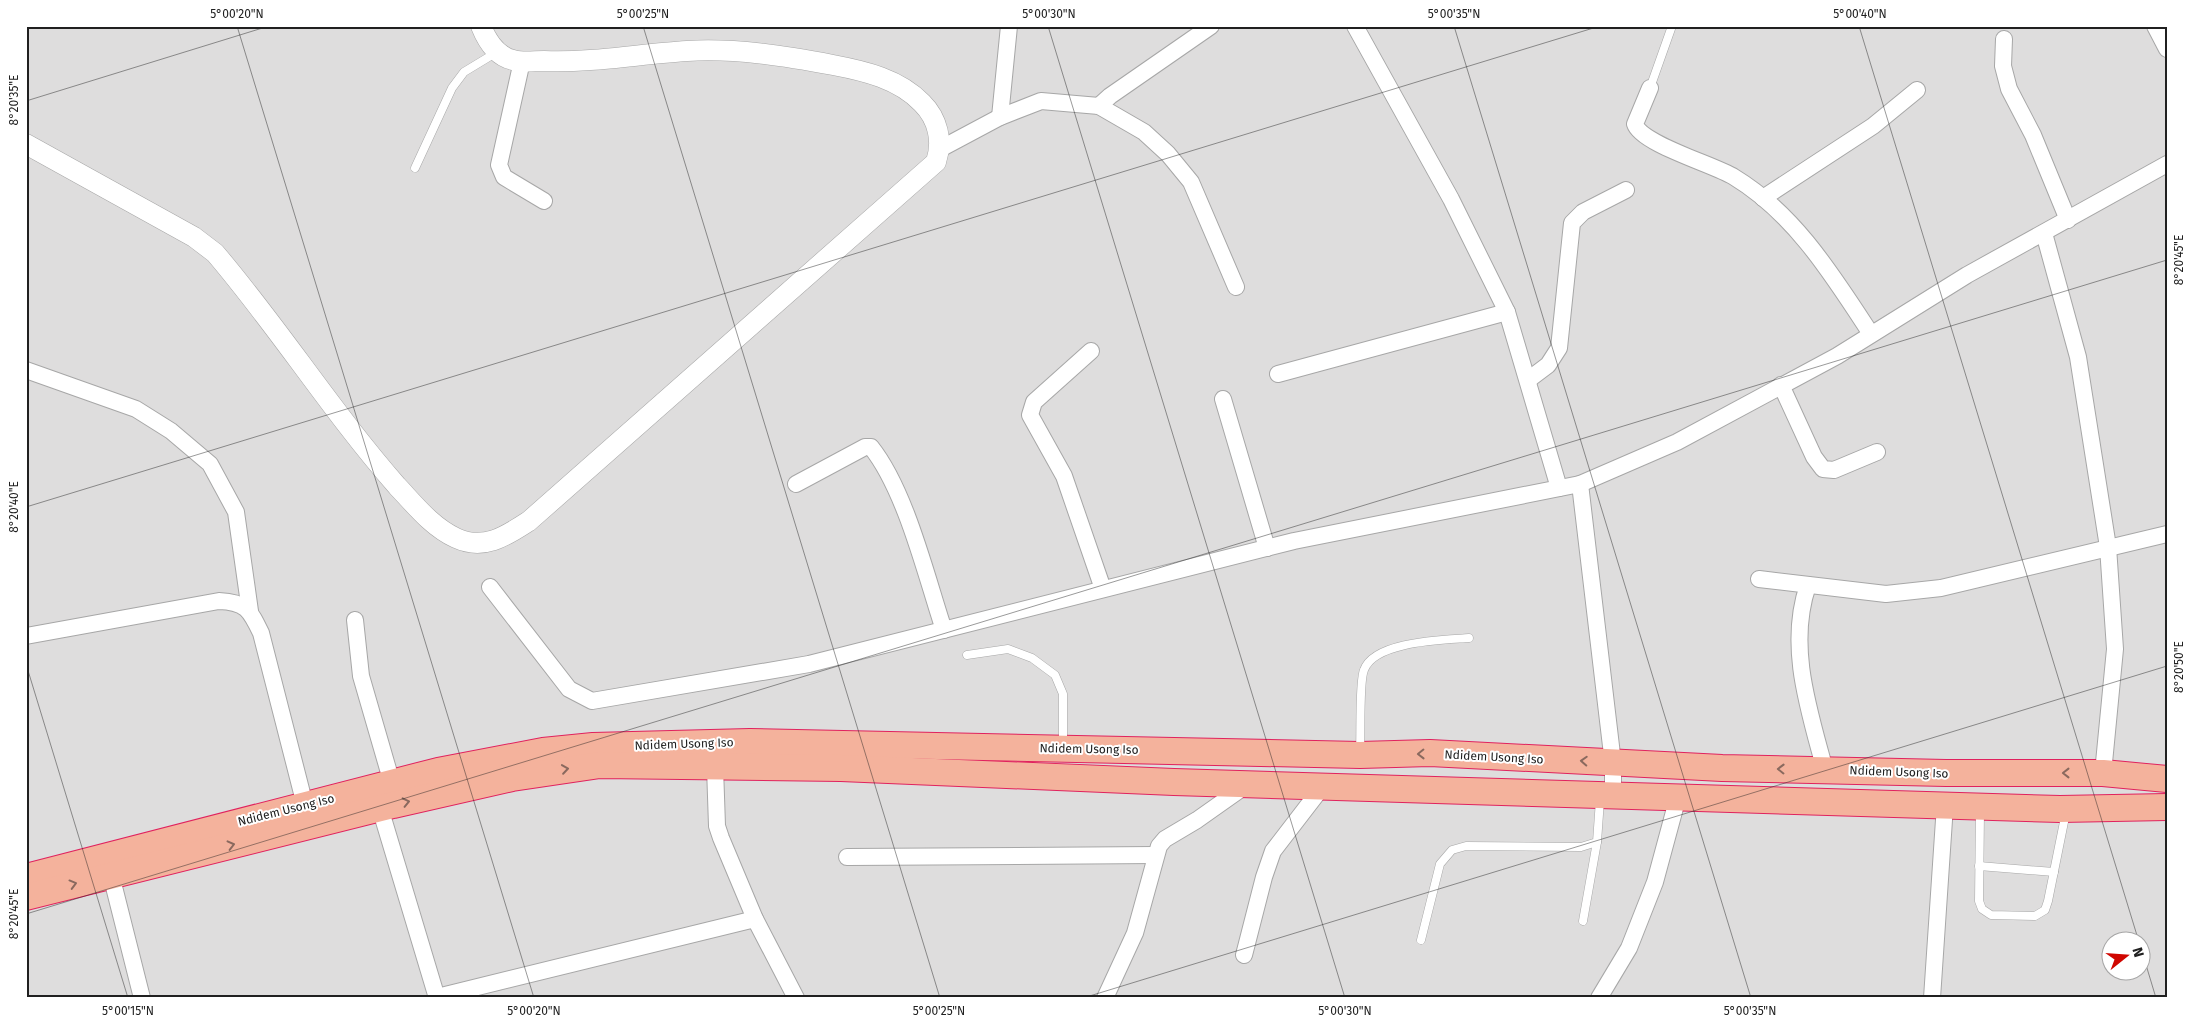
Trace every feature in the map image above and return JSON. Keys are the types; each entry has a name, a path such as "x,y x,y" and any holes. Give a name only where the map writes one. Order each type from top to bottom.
{"highway":[{"name":"Ndidem Usong Iso","path":"26,877 496,758 593,746 750,742 1360,755 1430,753 1722,768 1946,774 2103,772 2167,778"},
{"name":"Ndidem Usong Iso","path":"26,897 380,808 512,778 565,769 600,766 841,768 1248,784 2066,809 2167,807"}],"street":[{"path":"26,144 194,237 215,253 377,463 427,519 457,539 482,544 500,540 529,521 936,162 940,150 938,129 930,111 912,92 891,81 860,70 744,51 688,51 563,62 514,60 497,52 485,38 481,26"},
{"path":"1000,117 1009,26"},
{"path":"1099,106 1110,96 1211,26"},
{"path":"1355,26 1451,199 1508,312 1559,488"},
{"path":"2155,26 2167,49"},
{"path":"2004,39 2003,66 2009,89 2033,135 2068,220"},
{"path":"522,60 499,165 504,177 544,201"},
{"path":"1650,88 1635,124 1638,130 1657,143 1734,176 1763,198 1813,247 1871,334"},
{"path":"1763,198 1873,126 1917,90"},
{"path":"940,150 1000,117 1041,101 1099,106 1144,132 1168,154 1192,182 1236,287"},
{"path":"490,587 569,689 592,701 809,664 1267,548 1580,484 1677,442 1837,356 1967,275 2167,164"},
{"path":"1528,380 1548,365 1559,348 1572,222 1583,212 1626,190"},
{"path":"2044,233 2078,357 2108,547 2115,649 2103,772"},
{"path":"1278,374 1508,312"},
{"path":"1091,351 1034,402 1030,415 1064,476 1103,589"},
{"path":"26,370 136,409 171,431 210,464 236,512 250,610 261,632 305,805"},
{"path":"1781,385 1814,457 1823,469 1834,470 1877,452"},
{"path":"1223,399 1267,548"},
{"path":"796,484 865,447 871,447 879,457 907,515 944,630"},
{"path":"1580,484 1613,763 1606,795"},
{"path":"1759,579 1886,594 1941,588 2167,534"},
{"path":"1808,585 1801,606 1799,659 1807,703 1824,770"},
{"path":"26,636 219,600 235,601 250,610"},
{"path":"356,620 361,676 392,783"},
{"path":"715,767 717,826 755,919 796,998"},
{"path":"1105,998 1135,933 1159,846 1165,839 1197,820 1248,784"},
{"path":"1244,955 1264,876 1273,851 1323,786"},
{"path":"1598,998 1629,948 1655,882 1678,798"},
{"path":"1932,998 1945,805"},
{"path":"380,808 437,998 755,919"},
{"path":"847,857 1156,855"},
{"path":"111,875 142,998"}],"lane":[{"path":"1650,88 1672,26"},
{"path":"415,168 452,88 464,72 497,52"},
{"path":"1360,755 1363,670 1371,658 1410,642 1469,638"},
{"path":"967,654 1008,650 1032,658 1055,675 1063,694 1063,749"},
{"path":"1582,921 1606,795"},
{"path":"1981,806 1979,901 1982,909 1992,915 2035,916 2045,910 2066,809"},
{"path":"1421,940 1440,864 1452,850 1466,846 1581,847 1597,842"},
{"path":"1980,866 2054,872"}],"shaded area":[{"path":"26,26 2167,26 2167,998 26,998"}]}
